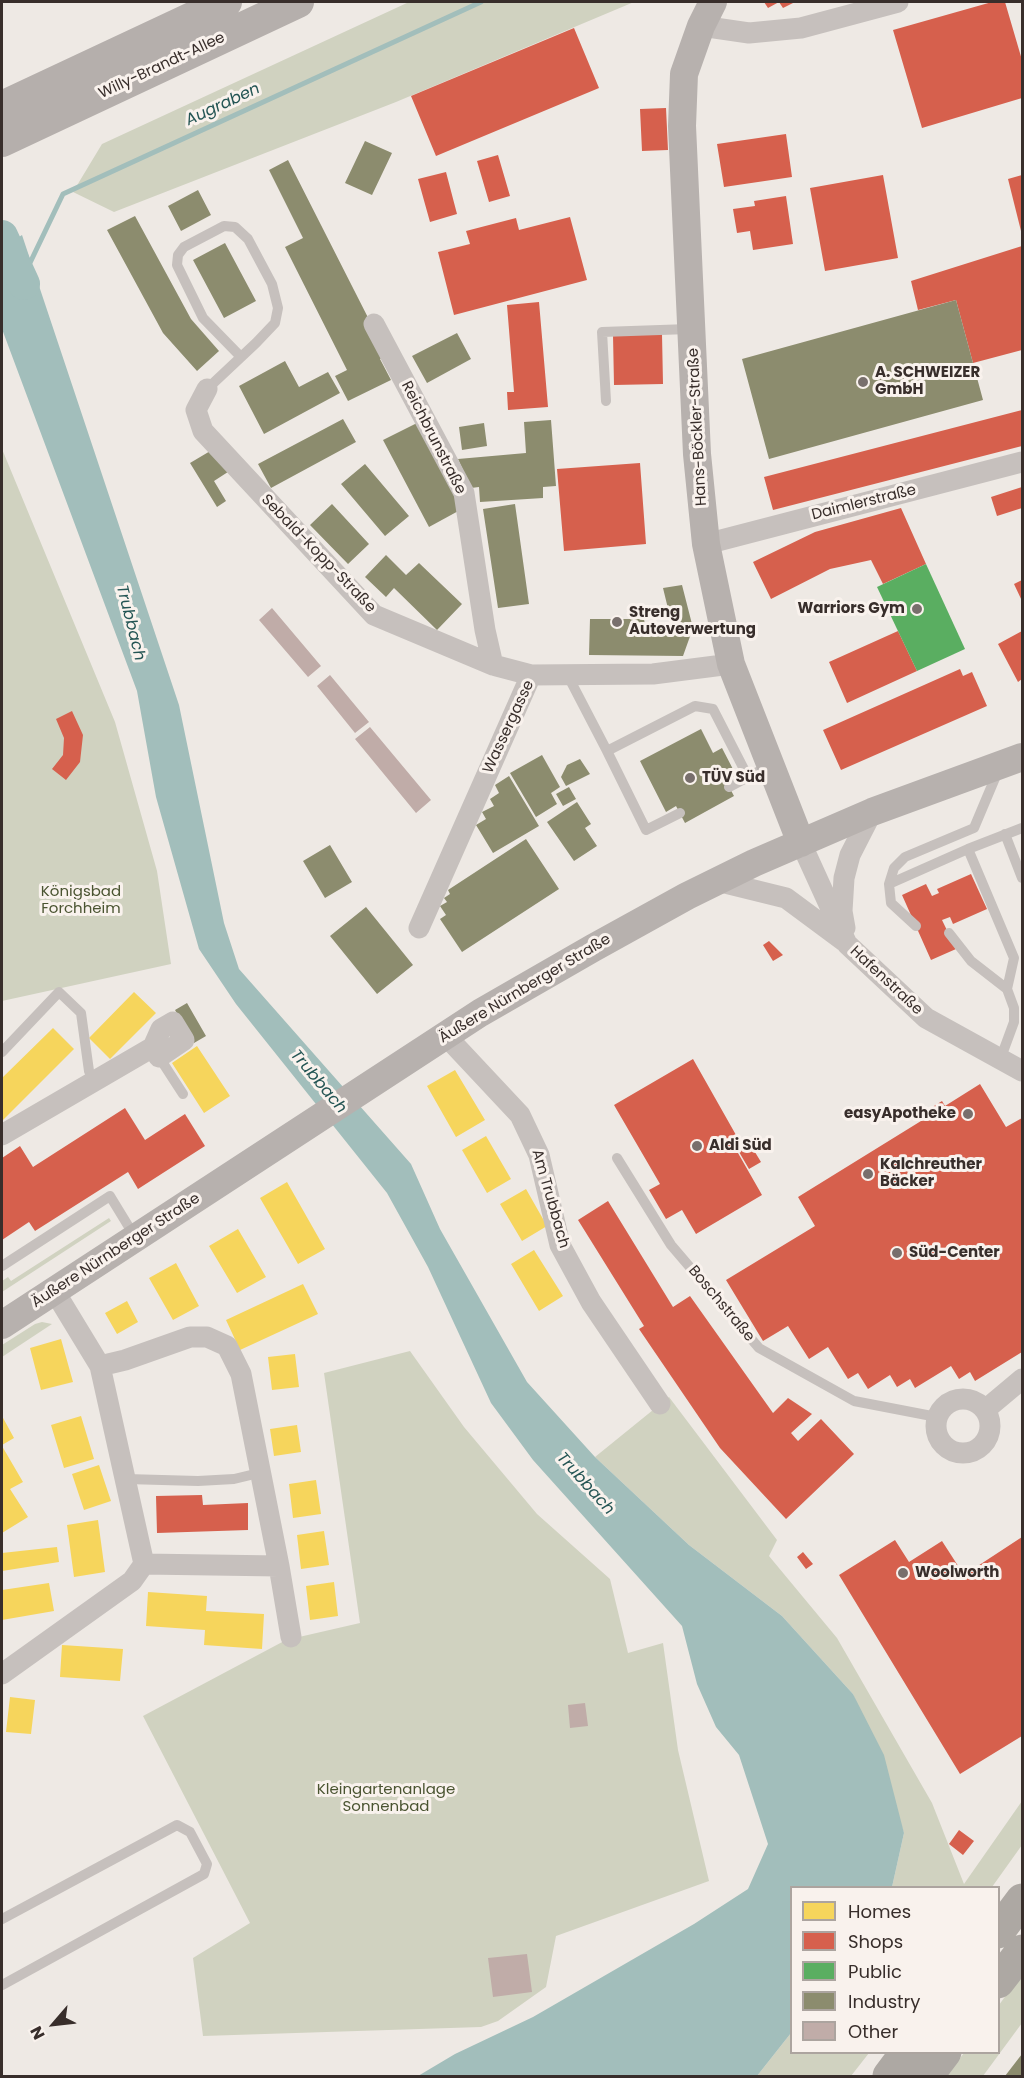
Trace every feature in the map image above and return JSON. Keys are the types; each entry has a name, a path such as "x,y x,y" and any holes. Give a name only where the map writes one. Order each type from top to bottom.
{"highway":[{"path":"1000,1931 1023,1900"},
{"path":"1000,1981 1023,1951"},
{"path":"889,2076 906,2054"},
{"path":"927,2076 944,2054"}],"main road":[{"name":"Willy-Brandt-Allee","path":"12,136 285,4"},
{"name":"Willy-Brandt-Allee","path":"2,107 212,6"},
{"name":"Hans-Böckler-Straße","path":"707,14 684,74 682,126 697,453 706,544 731,664 759,771 801,843"},
{"name":"Äußere Nürnberger Straße","path":"2,1325 56,1292 287,1138 446,1036 593,948 717,881 801,843 872,812 1012,761"}],"street":[{"path":"707,14 749,33 801,28 898,2"},
{"name":"Reichbrunstraße","path":"374,324 464,493 485,630 493,664"},
{"name":"Sebald-Kopp-Straße","path":"207,389 196,410 203,431 374,615 493,664 531,675"},
{"name":"Daimlerstraße","path":"706,544 1023,462"},
{"name":"Wassergasse","path":"419,928 531,675 653,674 731,664"},
{"path":"847,944 842,911 844,878 850,855 872,812"},
{"name":"Hafenstraße","path":"801,843 847,944 926,1018 1023,1071"},
{"path":"717,881 786,898 847,944"},
{"name":"Am Trubbach","path":"446,1036 520,1114 539,1155 560,1245 591,1302 660,1404"},
{"path":"2,1135 94,1083 156,1052"},
{"path":"2,1674 132,1581 144,1564 100,1366 56,1292"},
{"path":"100,1366 125,1360 190,1337 207,1337 227,1346 241,1374 291,1637"},
{"path":"985,1410 1023,1378"},
{"path":"954,1400 971,1400 985,1410 990,1427 988,1436 983,1444 967,1453 949,1449 942,1443 936,1428 937,1417 941,1410 954,1400"},
{"path":"144,1564 279,1566"}],"lane":[{"path":"207,389 241,357 275,323 278,308 272,284 248,239 235,227 224,226 184,247 178,255 177,265 203,318 241,357"},
{"path":"606,401 602,332 692,329"},
{"path":"568,676 646,830 680,813"},
{"path":"607,752 695,706 713,710 759,771 729,787"},
{"path":"916,926 891,903 889,884 894,868 905,857 974,828 1012,761"},
{"path":"889,884 968,849 1023,828"},
{"path":"1005,834 1023,878"},
{"path":"968,849 1018,956 1007,989"},
{"path":"948,933 971,961 1007,989 1014,1008 1014,1022 1000,1060"},
{"path":"2,1052 59,992 81,1013 89,1071 94,1083"},
{"path":"156,1052 183,1094"},
{"name":"Boschstraße","path":"617,1158 671,1245 759,1348 854,1401 937,1417"},
{"path":"2,1266 110,1196 136,1238"},
{"path":"126,1479 198,1481 234,1479 259,1473"},
{"path":"2,1919 177,1825 190,1832 207,1864 204,1874 2,1984"}],"green space":[{"path":"409,2 634,2 396,102 114,212 73,192 102,144"},
{"name":"Königsbad Forchheim","path":"2,449 115,722 157,871 171,964 2,1001"},
{"path":"109,1218 111,1221 2,1292 2,1281 8,1277 11,1281"},
{"path":"42,1322 52,1324 2,1357 2,1345"},
{"name":"Kleingartenanlage Sonnenbad","path":"410,1351 464,1427 537,1514 610,1579 628,1653 663,1643 678,1750 709,1881 556,1936 546,1987 498,2021 481,2027 203,2036 193,1958 250,1923 143,1716 286,1640 360,1623 324,1373"},
{"path":"669,1397 777,1540 769,1556 837,1638 932,1803 964,1884 1022,1801 1022,1845 993,1886 892,1886 904,1833 853,1694 782,1616 689,1545 595,1457"},
{"path":"1022,1973 1022,2023 1000,2053 1000,2004"},
{"path":"790,2034 790,2054 868,2054 851,2076 757,2076"},
{"path":"963,2054 999,2054 983,2076 946,2076"}],"water":[{"path":"22,235 179,705 224,923 239,969 411,1164 440,1229 527,1382 595,1457 689,1545 782,1616 853,1694 884,1755 904,1833 892,1886 790,1886 790,2034 757,2076 418,2076 455,2054 533,2017 694,1924 748,1889 768,1844 739,1755 716,1727 697,1684 682,1626 533,1460 491,1403 428,1267 387,1193 236,1004 199,949 156,797 137,691 2,329 2,248"}],"building: Homes":[{"path":"134,992 156,1013 110,1059 89,1038"},
{"path":"53,1028 74,1049 3,1120 2,1078"},
{"path":"197,1046 230,1096 204,1113 172,1063"},
{"path":"455,1070 485,1120 456,1137 427,1086"},
{"path":"486,1136 511,1179 487,1193 462,1150"},
{"path":"287,1182 325,1249 298,1264 260,1198"},
{"path":"526,1189 547,1226 522,1241 500,1204"},
{"path":"238,1229 266,1277 237,1293 209,1246"},
{"path":"534,1250 563,1296 539,1311 511,1264"},
{"path":"176,1263 199,1306 173,1320 149,1278"},
{"path":"303,1284 318,1314 240,1350 226,1320"},
{"path":"127,1301 138,1322 117,1334 105,1313"},
{"path":"61,1339 73,1382 41,1390 30,1348"},
{"path":"295,1354 299,1387 272,1390 268,1357"},
{"path":"2,1416 14,1438 2,1445"},
{"path":"81,1416 94,1459 64,1468 51,1425"},
{"path":"297,1425 301,1452 274,1456 270,1429"},
{"path":"2,1446 23,1482 10,1489 28,1517 2,1533"},
{"path":"99,1465 111,1501 84,1510 72,1474"},
{"path":"316,1480 321,1514 293,1518 289,1484"},
{"path":"98,1520 105,1572 74,1577 67,1525"},
{"path":"324,1531 329,1565 301,1569 297,1535"},
{"path":"57,1547 59,1562 2,1571 2,1553"},
{"path":"334,1582 338,1616 310,1620 306,1586"},
{"path":"49,1583 54,1611 2,1620 2,1590"},
{"path":"148,1592 207,1596 206,1611 264,1614 262,1649 204,1645 205,1630 146,1626"},
{"path":"62,1645 123,1649 120,1681 60,1677"},
{"path":"10,1697 35,1700 31,1734 6,1732"}],"building: Shops":[{"path":"764,2 779,2 768,8"},
{"path":"779,2 795,2 783,8"},
{"path":"992,2 1005,2 1022,60 1022,98 922,128 893,30"},
{"path":"574,28 599,88 436,156 411,96"},
{"path":"666,108 668,150 642,151 640,109"},
{"path":"786,134 792,177 724,187 717,144"},
{"path":"498,155 510,196 489,202 477,161"},
{"path":"446,172 457,214 430,222 418,179"},
{"path":"883,175 898,258 825,271 810,188"},
{"path":"1022,175 1022,235 1008,179"},
{"path":"786,196 793,244 753,250 750,231 737,233 733,209 755,206 754,201"},
{"path":"570,217 587,280 454,315 438,252 470,244 466,231 516,218 519,230"},
{"path":"1022,246 1022,350 973,363 956,300 918,310 911,281"},
{"path":"539,302 548,407 508,410 507,392 514,392 507,305"},
{"path":"662,334 663,384 614,385 613,335"},
{"path":"1022,410 1022,446 773,510 764,477"},
{"path":"640,463 646,544 564,551 557,469"},
{"path":"1022,487 1022,508 997,516 991,497"},
{"path":"901,508 926,564 883,584 871,560 830,569 771,599 753,562 815,532"},
{"path":"1022,580 1022,601 1014,584"},
{"path":"898,631 917,671 847,703 829,662"},
{"path":"1022,631 1022,679 1018,682 998,644"},
{"path":"960,669 963,676 972,672 987,706 841,770 823,730"},
{"path":"72,711 83,735 80,762 66,780 52,769 63,755 64,738 56,719"},
{"path":"971,874 987,909 953,924 950,917 942,920 956,949 931,960 902,895 926,884 932,896 939,893 937,889"},
{"path":"769,941 783,955 773,961 763,945"},
{"path":"693,1059 736,1135 730,1139 762,1195 696,1234 682,1210 666,1219 649,1190 660,1184 614,1105"},
{"name":"Süd-Center","path":"980,1084 1006,1127 1022,1118 1022,1352 975,1381 970,1372 959,1379 951,1366 915,1388 910,1379 897,1387 890,1375 868,1389 858,1373 848,1379 828,1347 809,1359 788,1326 763,1341 726,1280 815,1226 798,1197 921,1121 918,1116 942,1101 945,1106"},
{"path":"125,1108 145,1140 185,1114 205,1146 138,1189 128,1172 35,1231 29,1222 2,1240 2,1158 20,1146 33,1167"},
{"path":"747,1139 761,1162 749,1169 735,1145"},
{"path":"608,1201 673,1307 690,1296 773,1413 788,1398 812,1414 791,1433 798,1441 821,1419 854,1454 786,1519 720,1448 639,1329 644,1326 578,1220"},
{"path":"202,1495 203,1505 248,1503 248,1530 157,1533 156,1496"},
{"path":"1022,1537 1022,1736 960,1774 839,1575 895,1540 909,1562 942,1541 964,1575"},
{"path":"803,1552 813,1564 806,1569 797,1557"},
{"path":"959,1830 974,1841 963,1855 949,1844"}],"building: Public":[{"path":"926,564 965,649 917,671 877,587"}],"building: Industry":[{"path":"365,141 392,153 372,195 345,183"},
{"path":"288,160 387,355 380,359 391,380 348,401 335,376 347,370 285,247 303,238 269,170"},
{"path":"198,190 211,215 181,231 168,206"},
{"path":"135,216 191,319 219,351 197,371 163,333 107,230"},
{"path":"225,243 256,301 224,318 193,260"},
{"name":"A. SCHWEIZER GmbH","path":"956,300 983,400 769,459 742,359"},
{"path":"457,333 471,359 427,383 412,356"},
{"path":"285,361 299,387 328,372 340,393 264,434 239,386"},
{"path":"343,419 356,442 271,488 258,464"},
{"path":"551,420 556,486 543,487 543,498 480,502 479,487 471,488 458,459 526,453 524,422"},
{"path":"417,423 462,509 429,527 383,440"},
{"path":"484,423 487,446 462,450 459,427"},
{"path":"217,447 231,470 214,481 226,501 217,507 190,463"},
{"path":"365,464 409,516 385,536 341,484"},
{"path":"332,504 369,544 348,564 310,525"},
{"path":"515,504 529,604 498,608 483,509"},
{"path":"386,555 406,575 419,563 462,604 437,630 394,588 386,597 365,577"},
{"name":"Streng Autoverwertung","path":"682,585 693,628 683,656 589,655 590,619 644,619 645,625 672,625 663,588"},
{"name":"TÜV Süd","path":"701,729 713,753 722,748 736,775 726,781 734,796 685,823 676,806 666,812 640,761"},
{"path":"542,755 560,787 551,793 557,804 536,817 510,773"},
{"path":"580,759 590,774 566,786 561,777 567,765"},
{"path":"509,776 539,826 493,853 476,825 486,819 482,812 494,806 490,799 499,793 495,785"},
{"path":"569,787 576,799 563,806 556,794"},
{"path":"577,802 591,824 585,828 597,846 574,861 547,822"},
{"path":"526,839 559,889 462,952 440,919 446,915 440,906 447,902 444,898 450,894 448,890"},
{"path":"330,845 352,882 325,898 303,861"},
{"path":"366,907 413,965 377,994 330,936"},
{"path":"187,1003 206,1036 194,1043 175,1010"},
{"path":"1022,2054 1022,2076 1005,2076"}],"building: Other":[{"path":"272,608 321,666 308,677 259,620"},
{"path":"330,675 369,722 355,733 317,686"},
{"path":"370,727 431,800 416,813 355,739"},
{"path":"585,1703 588,1726 570,1728 568,1705"},
{"path":"527,1954 532,1992 493,1997 488,1958"}],"waterway":[{"name":"Augraben","path":"28,267 63,194 481,2"},
{"name":"Trubbach","path":"2,236 24,284"}],"place":[{"name":"A. SCHWEIZER GmbH","path":"863,382"},
{"name":"Warriors Gym","path":"917,609"},
{"name":"Streng Autoverwertung","path":"617,622"},
{"name":"TÜV Süd","path":"690,778"},
{"name":"easyApotheke","path":"968,1114"},
{"name":"Aldi Süd","path":"697,1146"},
{"name":"Kalchreuther Bäcker","path":"868,1174"},
{"name":"Süd-Center","path":"897,1253"},
{"name":"Woolworth","path":"903,1573"}]}
